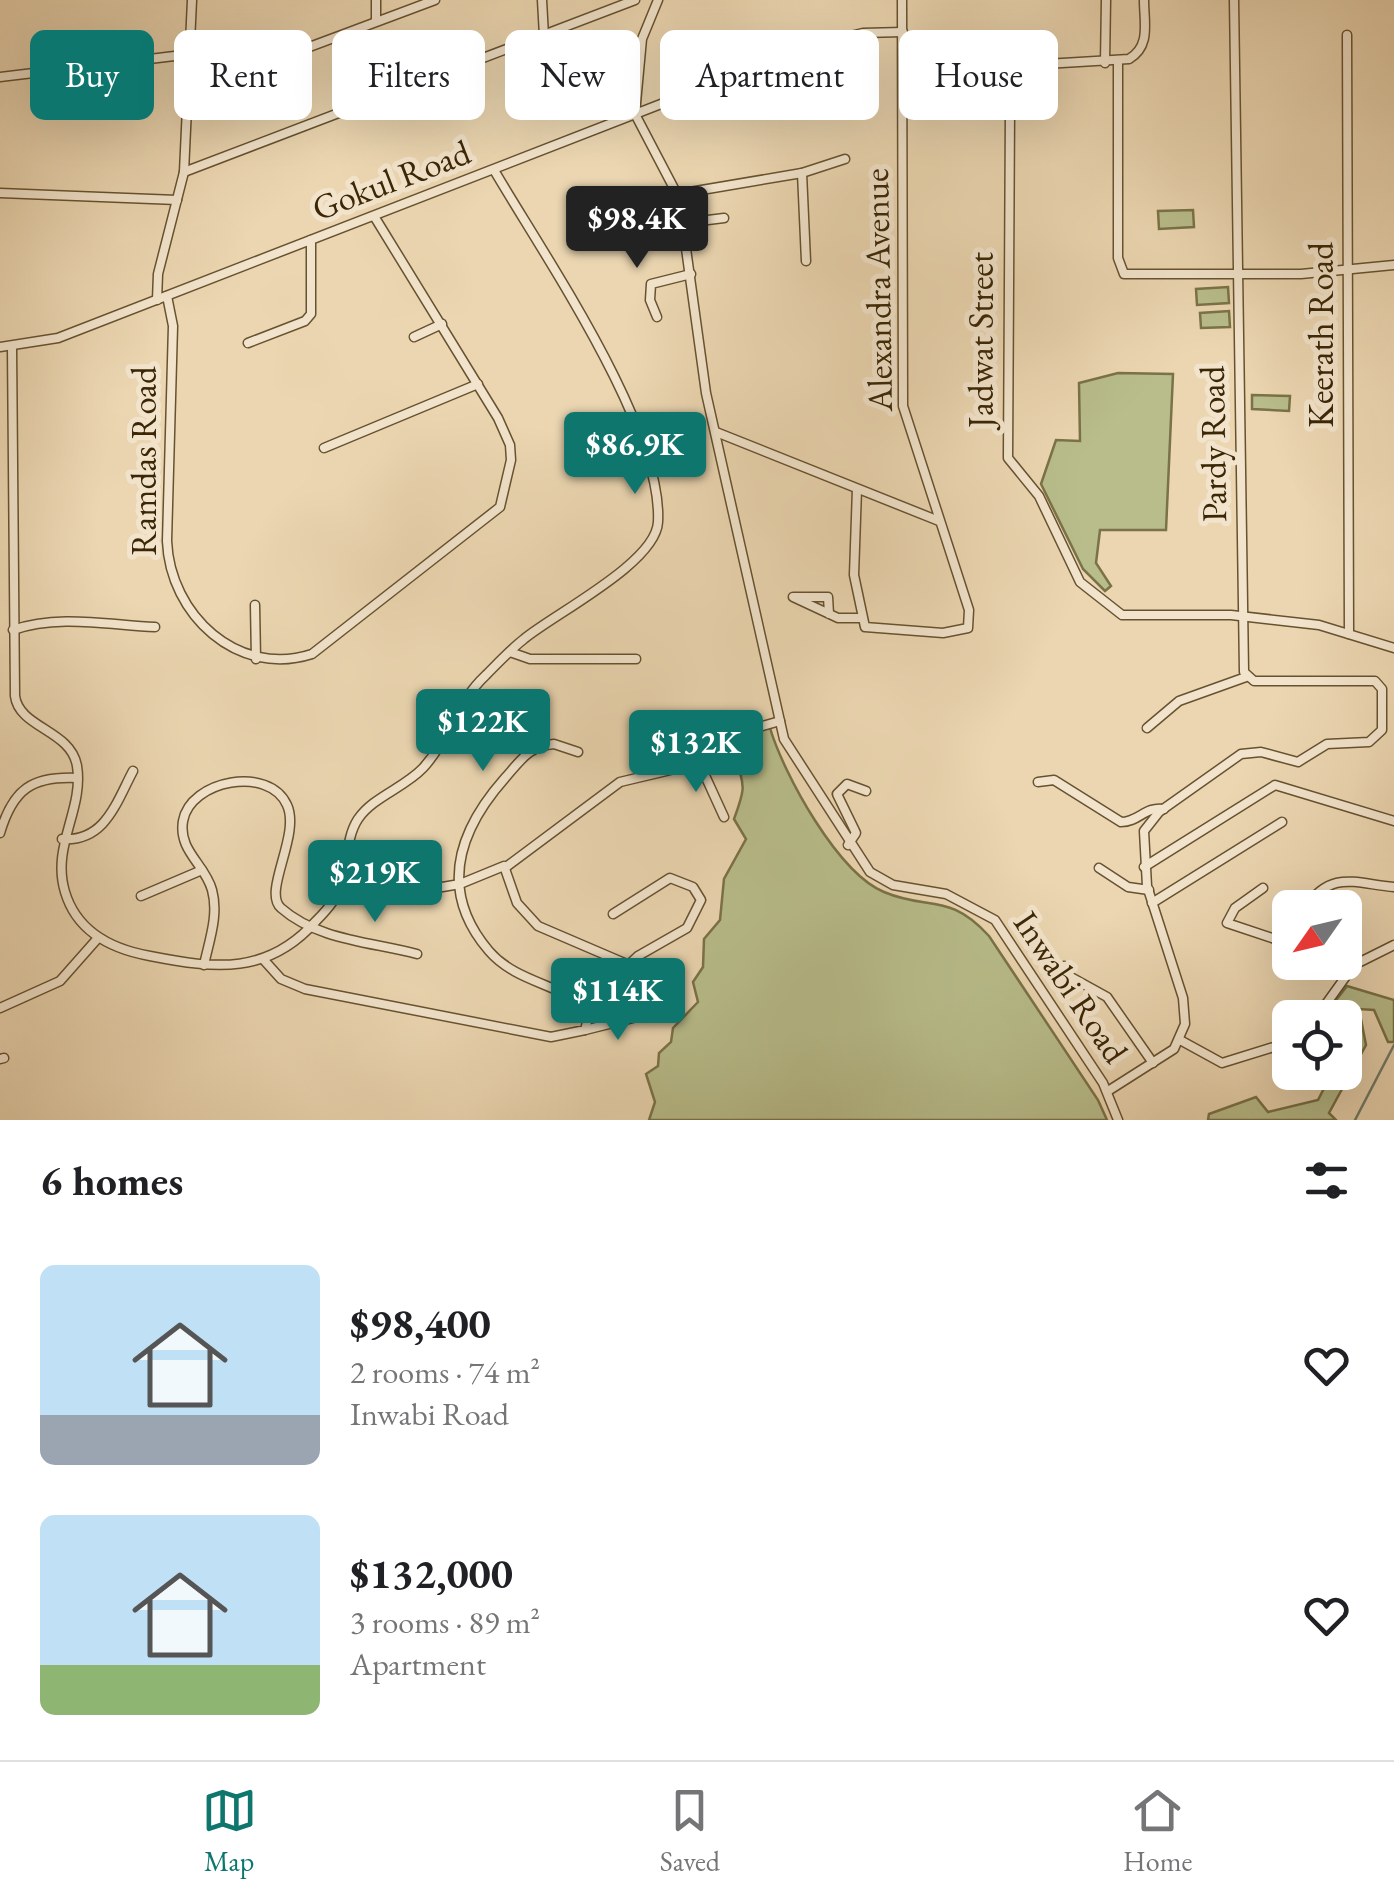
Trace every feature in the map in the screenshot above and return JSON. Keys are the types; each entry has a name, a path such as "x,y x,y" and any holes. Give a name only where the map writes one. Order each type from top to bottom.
{"street":[{"name":"Ramdas Road","path":"191,30 192,0"},
{"path":"376,0 376,21"},
{"path":"312,45 435,0"},
{"path":"542,0 544,30"},
{"path":"559,30 635,0"},
{"path":"640,61 642,40 655,0"},
{"name":"Alexandra Avenue","path":"902,0 903,30"},
{"path":"1105,62 1106,0"},
{"path":"1058,64 1118,62 1142,48 1144,0"},
{"name":"Pardy Road","path":"1234,0 1246,677"},
{"name":"Gokul Road","path":"640,112 833,39 899,32"},
{"name":"Keerath Road","path":"1347,35 1350,634"},
{"path":"184,172 505,51"},
{"path":"0,77 174,56"},
{"path":"1118,62 1119,267 1136,278 1394,266"},
{"name":"Ramdas Road","path":"187,120 184,172 158,274 173,326 167,541 172,575 185,600 224,643 256,659"},
{"name":"Gokul Road","path":"0,347 58,338 620,120"},
{"name":"Inwabi Road","path":"638,120 678,194 715,432 788,748 848,845 879,879 906,889 946,894 995,920 1108,1091 1118,1120"},
{"name":"Alexandra Avenue","path":"860,618 874,631 958,633 968,628 969,610 902,395 903,120"},
{"name":"Jadwat Street","path":"1010,120 1008,458 1044,505 1075,574 1101,601 1128,616 1243,618"},
{"path":"678,194 802,173 845,159"},
{"path":"12,347 14,696 19,709 70,748 77,778 59,864 70,905 98,938 138,954 204,965 264,960 281,954 312,926 342,883 358,820 426,766 459,704 510,652 638,554 658,529 630,406 494,170"},
{"path":"802,173 806,261"},
{"path":"0,193 177,200"},
{"path":"255,605 256,659 304,656 326,645 500,508 509,482 510,445 478,384 374,216"},
{"path":"684,223 724,218"},
{"path":"248,344 311,314 311,240"},
{"path":"657,317 650,300 651,284 691,274"},
{"path":"414,337 442,324"},
{"path":"324,448 478,384"},
{"path":"715,432 939,520"},
{"path":"830,614 826,596 793,597 830,614 860,618 854,575 857,489"},
{"path":"1243,618 1319,625 1394,648"},
{"path":"14,630 31,624 70,621 155,627"},
{"path":"510,652 530,659 636,658"},
{"path":"1108,1091 1153,1063 1180,1040 1183,998 1148,890 1144,831 1164,809 1241,754 1261,752 1295,763 1326,744 1374,740 1382,730 1382,689 1375,681 1254,681 1246,677 1179,701 1147,728"},
{"path":"342,883 413,892 460,884 506,867 620,782 672,770 745,731 780,721"},
{"path":"578,752 554,744 520,758 472,819 460,850 460,884 471,922 502,965 586,1006"},
{"path":"698,758 724,817"},
{"path":"62,839 85,838 101,828 133,770"},
{"path":"0,833 8,806 21,789 47,778 77,778"},
{"path":"1038,782 1054,780 1121,822 1150,808 1164,809"},
{"path":"204,965 215,910 210,883 182,836 184,817 194,799 205,790 230,784 274,790 287,804 292,827 277,878 276,904 322,933 417,954"},
{"path":"848,845 856,833 836,794 847,784 866,791"},
{"path":"1144,867 1274,785 1394,821"},
{"path":"1152,903 1162,901 1282,822"},
{"path":"506,867 517,904 528,918 546,931 629,965"},
{"path":"1099,868 1128,887 1148,890"},
{"path":"142,896 202,870"},
{"path":"585,1030 586,1006 629,965 686,928 699,912 701,900 686,882 670,878 614,914"},
{"path":"1320,890 1347,878 1394,887"},
{"path":"1263,888 1231,911 1226,922 1272,938"},
{"path":"0,1007 60,981 98,938"},
{"path":"1362,958 1394,945"},
{"path":"264,960 282,980 305,989 550,1037 644,1015"},
{"path":"1064,966 1068,976 1107,998 1153,1063"},
{"path":"1180,1040 1222,1064 1272,1048"}],"green space":[{"path":"1193,210 1194,227 1159,229 1158,211"},
{"path":"1228,287 1229,303 1197,305 1196,289"},
{"path":"1229,311 1230,327 1201,328 1200,313"},
{"path":"1118,373 1173,374 1166,530 1100,530 1096,563 1111,586 1105,591 1083,569 1041,484 1056,440 1080,441 1079,383"},
{"path":"1252,395 1290,396 1289,411 1252,409"},
{"path":"770,728 787,771 815,821 866,881 900,898 962,913 989,936 1098,1100 1107,1120 649,1120 655,1102 646,1074 658,1066 659,1053 671,1042 673,1028 698,1002 693,982 703,967 704,939 720,920 724,879 746,839 734,819 743,788 735,747"},
{"path":"1347,986 1394,1000 1394,1042 1388,1042 1374,1010 1362,1009 1362,1000 1336,1000"},
{"path":"1323,1090 1342,1090 1329,1113 1336,1120 1208,1120 1209,1114 1256,1097 1268,1112 1318,1100"}],"waterway":[{"path":"1355,1120 1394,1045"}]}
